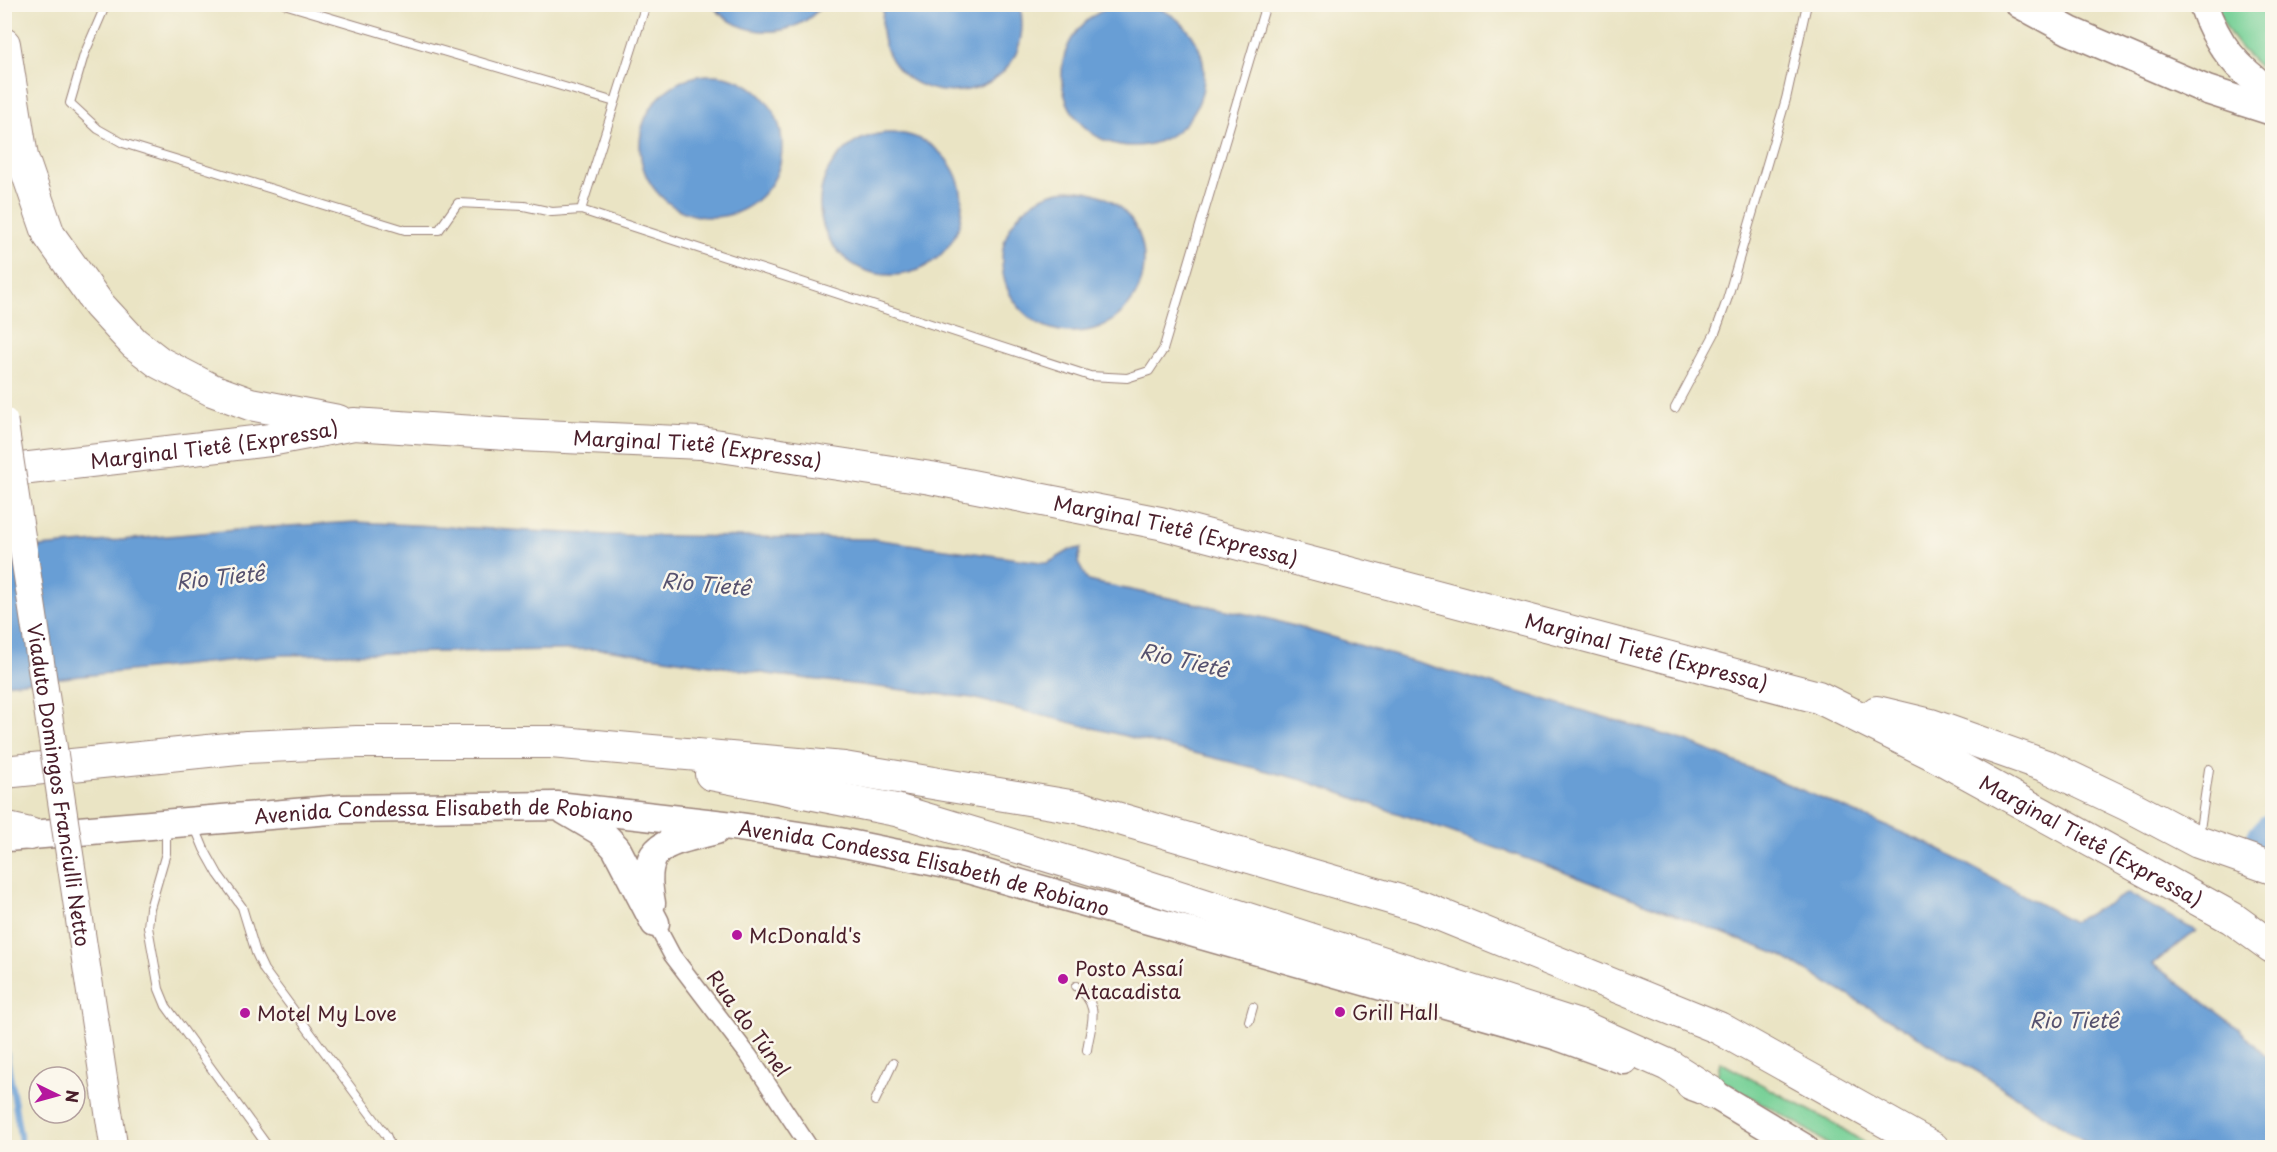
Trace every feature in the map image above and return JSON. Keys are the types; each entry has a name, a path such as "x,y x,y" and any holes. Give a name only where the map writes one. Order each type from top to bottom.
{"highway":[{"path":"2020,4 2070,31 2207,90 2272,111"},
{"path":"2203,4 2211,27 2227,54 2272,93"},
{"path":"4,44 22,157 49,235 99,305 134,343 160,363 212,390 250,404 354,424"},
{"name":"Marginal Tietê (Expressa)","path":"4,471 270,440 354,424 520,435 701,443 931,478 1160,523 1818,697 1935,755 2232,918 2272,947"},
{"path":"1818,697 1931,725 2046,766 2198,842 2272,868"},
{"path":"4,772 247,747 357,742 551,742 844,768 1082,808 1421,907 1719,1028 1933,1148"},
{"path":"551,742 896,810 1023,847 1585,1028 1668,1065 1712,1093"},
{"path":"556,806 600,831 616,848 655,923"},
{"name":"Avenida Condessa Elisabeth de Robiano","path":"13,833 342,809 556,806 733,826 838,842 984,873 1564,1038 1712,1093 1804,1148"},
{"path":"655,923 647,880 653,856 664,845 672,841 733,826"}],"main road":[{"name":"Viaduto Domingos Franciulli Netto","path":"4,421 114,1148"}],"street":[{"name":"Rua do Túnel","path":"655,923 672,955 749,1056 810,1148"}],"lane":[{"path":"106,4 84,55 70,103 98,129 123,143 405,230 439,230 458,203 524,206 552,212 581,210 1090,376 1127,378 1149,371 1163,350 1266,4"},
{"path":"284,4 615,102"},
{"path":"581,210 646,4"},
{"path":"1675,408 1715,333 1727,300 1786,99 1807,4"},
{"path":"2198,842 2209,769"},
{"path":"268,1148 166,1006 159,989 148,927 150,908 166,853 179,822 208,857 242,907 256,953 264,970 386,1135 389,1142 388,1148"},
{"path":"1076,986 1088,996 1093,1007 1087,1050"},
{"path":"1249,1021 1253,1007"},
{"path":"875,1101 893,1063"}],"green space":[{"path":"2215,5 2272,5 2272,78 2239,46"},
{"path":"1720,1062 1835,1124 1871,1147 1832,1147 1797,1123 1717,1078"}],"water":[{"path":"1133,4 1160,10 1183,25 1198,48 1204,75 1198,102 1183,125 1160,140 1133,146 1106,140 1083,125 1068,102 1062,75 1068,48 1083,25 1106,10"},
{"path":"712,5 822,5 811,17 798,25 783,30 767,31 736,24"},
{"path":"884,5 1020,5 1020,43 1005,70 981,86 952,92 923,86 899,70 884,43"},
{"path":"711,75 738,81 761,96 776,119 782,146 776,173 761,196 738,211 711,217 684,211 661,196 646,173 640,146 646,119 661,96 684,81"},
{"path":"891,133 918,139 941,154 956,177 962,204 956,231 941,254 918,269 891,275 864,269 841,254 826,231 820,204 826,177 841,154 864,139"},
{"path":"1073,190 1100,196 1123,211 1138,234 1144,261 1138,288 1123,311 1100,326 1073,332 1046,326 1023,311 1008,288 1002,261 1008,234 1023,211 1046,196"},
{"name":"Rio Tietê","path":"356,522 607,535 873,539 1048,563 1070,550 1081,548 1078,563 1088,581 1270,619 1686,741 1931,845 2073,922 2128,893 2196,931 2153,964 2238,1028 2272,1062 2272,1147 2094,1147 1985,1076 1780,955 1553,868 1303,780 972,698 775,675 606,649 283,655 5,684 5,550"}],"waterway":[{"path":"2264,840 2272,831"},
{"path":"4,1038 22,1148"}],"place":[{"name":"McDonald's","path":"737,935"},
{"name":"Posto Assaí Atacadista","path":"1063,979"},
{"name":"Grill Hall","path":"1340,1012"},
{"name":"Motel My Love","path":"245,1013"}]}
